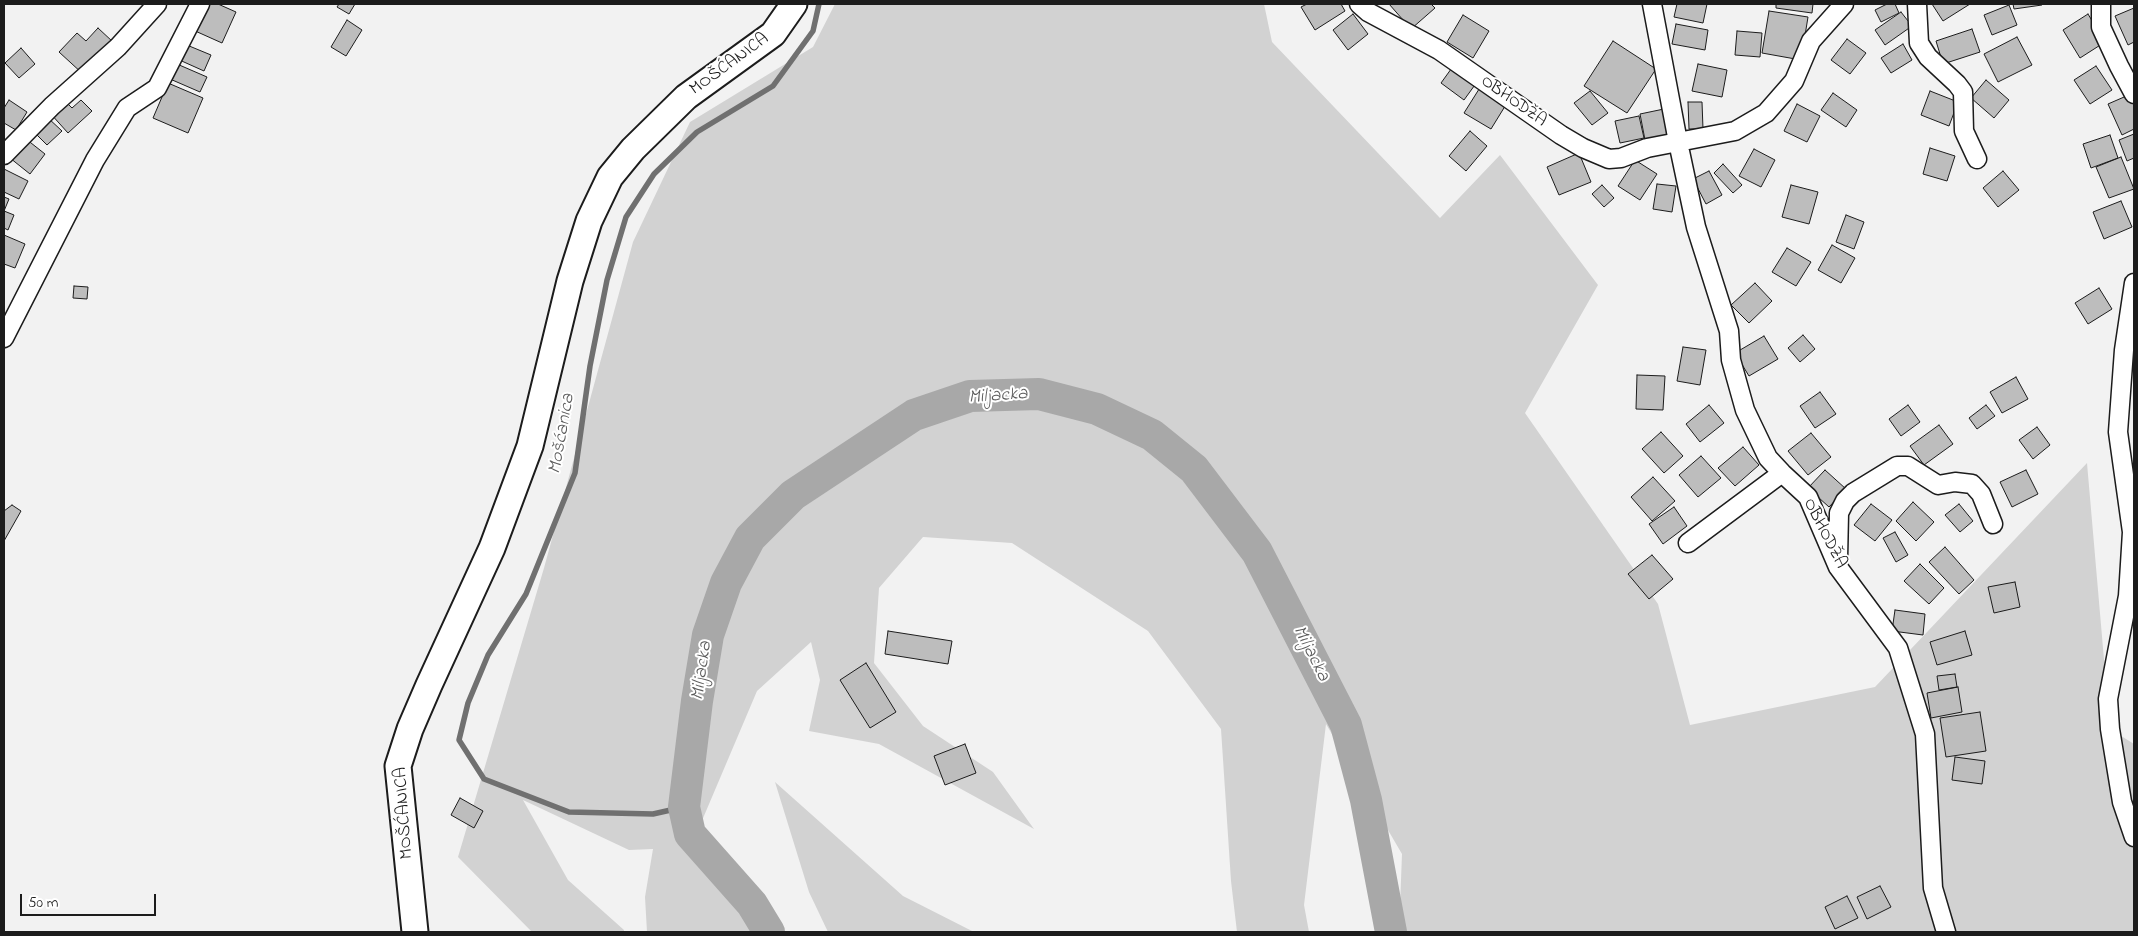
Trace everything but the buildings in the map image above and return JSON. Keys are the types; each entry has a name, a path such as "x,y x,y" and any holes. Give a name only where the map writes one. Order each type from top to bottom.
{"main road":[{"name":"MOŠĆANICA","path":"415,932 398,766 410,729 492,548 530,446 570,281 589,221 610,177 633,149 686,96 773,34 794,4"}],"street":[{"path":"4,154 52,106 118,47 157,4"},
{"path":"4,338 95,160 127,108 158,88 200,4"},
{"name":"OBHODŽA","path":"1359,4 1368,12 1439,50 1561,135 1583,148 1609,159 1621,158 1647,148 1735,131 1766,113 1794,81 1811,41 1844,4"},
{"name":"OBHODŽA","path":"1652,4 1696,227 1729,331 1731,360 1745,410 1768,458 1808,497 1838,567 1898,648 1925,734 1933,888 1946,932"},
{"path":"1917,4 1919,43 1928,57 1957,84 1962,92 1964,130 1977,159"},
{"path":"2101,4 2101,27 2134,94"},
{"path":"2134,283 2124,350 2118,432 2132,532 2128,587 2108,699 2110,729 2122,802 2134,837"},
{"path":"1838,567 1839,513 1845,501 1897,466 1908,466 1938,485 1954,482 1972,484 1981,494 1993,524"},
{"path":"1688,543 1782,473"}],"shaded area":[{"path":"835,4 1264,4 1272,42 1440,218 1500,155 1598,285 1525,413 1658,604 1690,725 1875,687 2087,463 2110,729 2134,744 2134,932 1399,932 1402,854 1326,724 1304,905 1309,932 1237,932 1231,881 1221,729 1148,631 1012,543 923,537 879,588 874,663 923,726 993,772 1034,829 879,744 809,731 820,680 811,642 757,691 698,830 758,932 647,932 645,897 653,849 629,850 523,800 568,880 624,930 624,932 532,932 458,857 544,568 633,242 690,122 813,47"},
{"path":"775,782 903,896 974,932 828,932 809,892"}],"waterway":[{"name":"Mošćanica","path":"684,807 653,814 569,812 484,779 459,740 468,703 488,655 526,594 575,473 590,366 607,280 626,217 654,174 697,132 773,86 813,31 819,4"},
{"name":"Miljacka","path":"769,932 752,904 690,834 684,807 697,701 708,635 726,583 750,538 793,495 914,415 970,396 1039,394 1097,409 1152,435 1194,469 1257,552 1346,725 1366,800 1391,932"}]}
